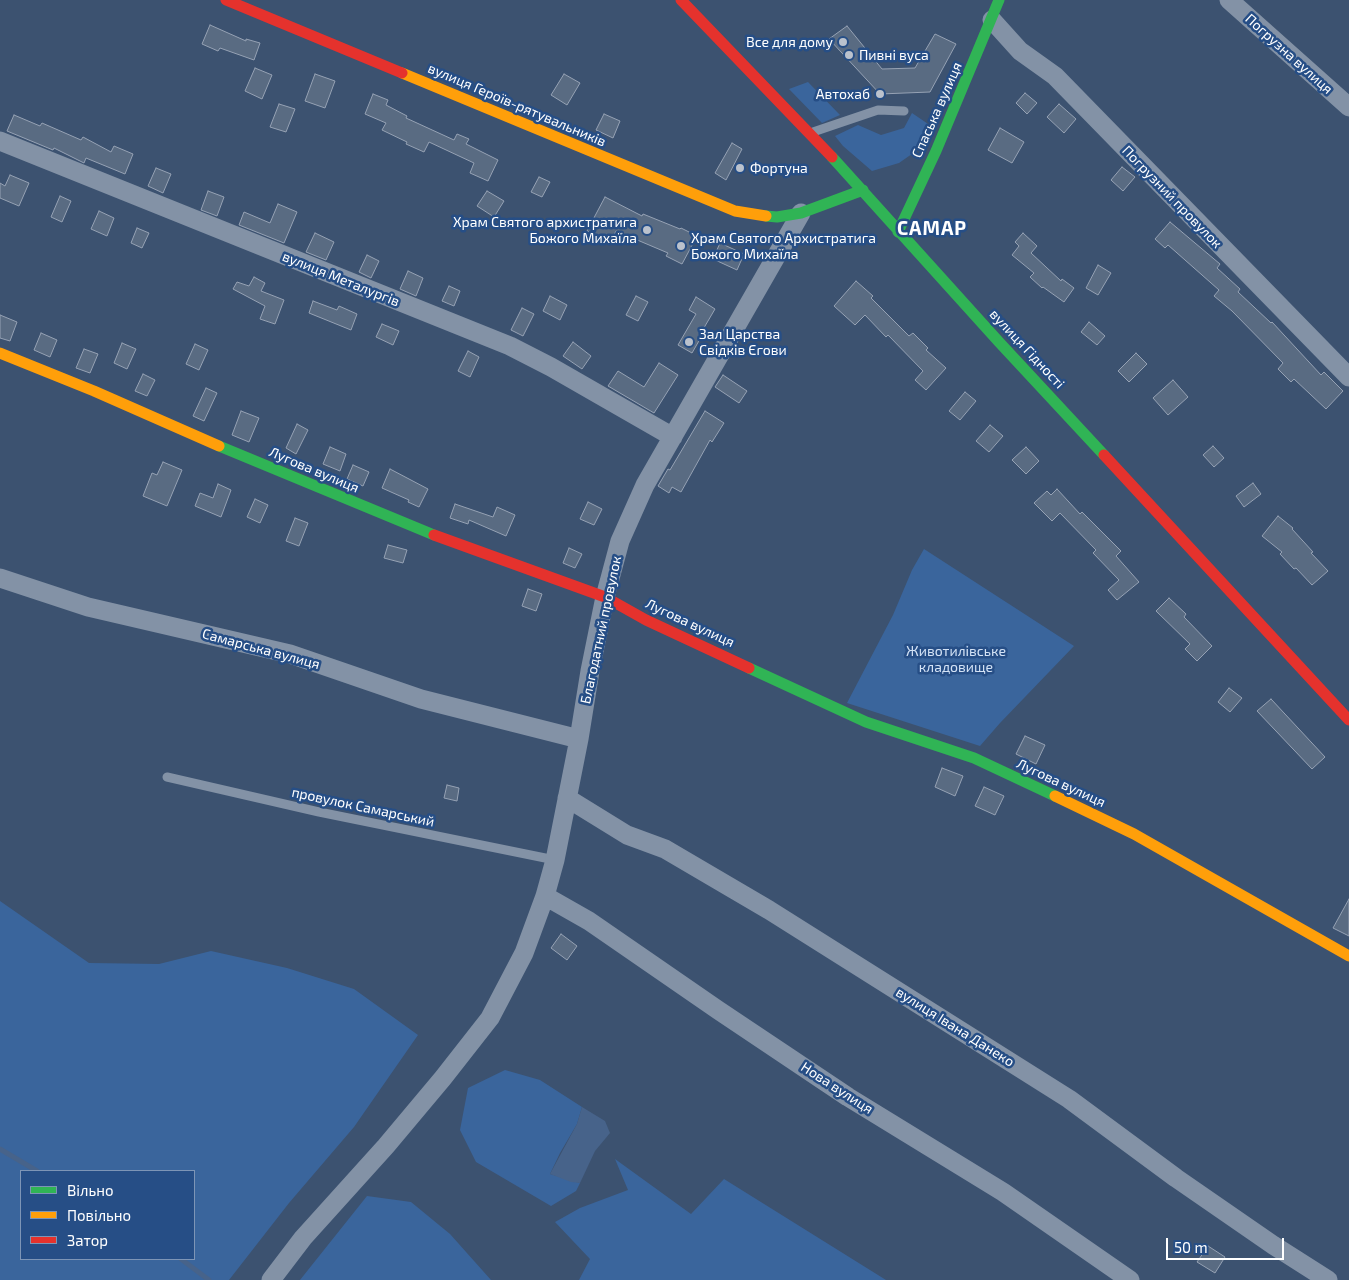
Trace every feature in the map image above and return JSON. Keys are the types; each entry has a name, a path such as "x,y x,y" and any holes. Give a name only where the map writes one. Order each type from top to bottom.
{"street":[{"name":"вулиця Героїв-рятувальників","path":"226,0 735,211 759,216 777,217 801,213 863,190"},
{"name":"вулиця Гідності","path":"682,0 811,133 898,232 1349,720"},
{"name":"Спаська вулиця","path":"898,232 936,151 999,0"},
{"name":"Погрузна вулиця","path":"1229,0 1349,107"},
{"name":"Погрузний провулок","path":"992,20 1020,51 1055,76 1349,377"},
{"name":"вулиця Металургів","path":"0,141 510,346 551,367 673,437"},
{"name":"Благодатний провулок","path":"271,1280 303,1238 386,1146 443,1078 490,1018 524,953 545,896 555,860 605,597 620,541 645,485 801,213"},
{"name":"Лугова вулиця","path":"0,353 94,391 414,528 605,597 646,620 866,722 974,758 1134,834 1349,956"},
{"name":"Самарська вулиця","path":"0,578 88,607 290,654 421,699 579,739"},
{"name":"вулиця Івана Данеко","path":"567,798 627,835 665,849 769,910 1069,1099 1176,1178 1273,1245 1328,1280"},
{"name":"Нова вулиця","path":"545,896 589,921 848,1097 1003,1192 1130,1280"}],"lane":[{"path":"811,133 878,110 904,111"},
{"name":"провулок Самарський","path":"167,777 320,812 555,860"}],"green space":[{"path":"808,82 840,115 822,123 789,89"},
{"path":"912,113 931,126 919,149 899,163 872,171 843,146 835,136 858,125 881,135 904,128"},
{"name":"Животилівське кладовище","path":"924,549 1074,646 980,746 847,703 893,615 912,570"},
{"path":"0,901 89,963 159,964 211,951 287,968 354,989 418,1035 354,1127 289,1203 229,1280 0,1280"},
{"path":"505,1070 540,1080 582,1107 577,1124 550,1174 580,1183 576,1191 551,1206 476,1162 460,1130 468,1088"},
{"path":"615,1159 691,1214 724,1179 886,1280 579,1280 590,1259 555,1222 580,1208 628,1190"},
{"path":"367,1196 411,1202 450,1234 491,1280 300,1280"}],"shaded area":[{"path":"582,1107 605,1121 610,1133 595,1151 580,1183 571,1182 550,1174 577,1124"}],"building":[{"path":"210,25 246,41 246,39 260,43 254,60 220,48 218,51 202,44"},
{"path":"847,26 882,69 915,68 935,34 956,44 930,92 880,94 829,39"},
{"path":"255,68 272,75 262,99 245,91"},
{"path":"315,74 335,81 325,108 305,101"},
{"path":"564,74 580,83 567,105 551,95"},
{"path":"1025,93 1037,103 1027,114 1016,103"},
{"path":"373,94 388,100 386,105 407,116 406,118 454,140 457,134 469,139 466,144 498,160 488,181 470,173 474,163 429,142 424,152 382,130 386,123 365,114"},
{"path":"279,104 295,109 286,132 270,127"},
{"path":"1059,104 1076,119 1064,133 1047,117"},
{"path":"604,114 620,121 613,138 596,130"},
{"path":"14,115 40,126 42,123 81,140 83,137 111,152 114,146 133,154 125,174 86,158 84,163 54,148 53,150 7,131"},
{"path":"1000,128 1024,142 1012,163 988,150"},
{"path":"732,143 742,149 726,180 715,173"},
{"path":"1122,167 1135,177 1123,191 1111,180"},
{"path":"156,168 171,174 163,193 148,186"},
{"path":"10,175 29,183 19,206 0,198 0,183 5,186"},
{"path":"539,177 550,182 542,197 531,192"},
{"path":"208,191 224,197 217,216 201,210"},
{"path":"487,191 504,201 494,217 477,206"},
{"path":"60,196 71,201 62,222 51,217"},
{"path":"605,197 642,216 643,214 697,236 682,264 666,256 668,253 616,231 610,243 587,231"},
{"path":"278,204 297,212 284,243 239,225 244,212 270,223"},
{"path":"99,211 114,218 107,236 91,229"},
{"path":"1170,222 1220,264 1217,268 1240,289 1238,292 1272,322 1321,375 1324,372 1343,391 1326,409 1294,379 1291,382 1278,369 1283,363 1232,311 1214,296 1219,290 1168,245 1165,248 1155,239"},
{"path":"137,228 149,233 142,248 131,243"},
{"path":"315,233 334,242 326,260 306,252"},
{"path":"1023,233 1037,246 1031,253 1061,281 1062,279 1074,288 1064,302 1042,288 1030,277 1034,273 1012,255 1019,246 1015,242"},
{"path":"720,243 744,254 737,270 713,259"},
{"path":"367,255 379,261 371,278 359,272"},
{"path":"1098,265 1111,273 1098,295 1086,288"},
{"path":"408,271 423,278 416,296 400,289"},
{"path":"254,277 265,283 261,291 284,300 275,324 260,319 265,306 233,289 237,282 249,286"},
{"path":"856,281 873,296 871,298 909,336 913,333 928,348 926,350 946,368 926,390 915,380 923,371 888,335 886,337 865,315 855,325 834,306"},
{"path":"449,286 460,291 454,306 442,301"},
{"path":"550,296 567,305 560,320 543,311"},
{"path":"636,296 648,302 638,321 626,315"},
{"path":"696,297 715,309 698,338 700,339 692,353 678,345 696,314 689,310"},
{"path":"313,301 337,310 339,306 357,314 351,330 309,313"},
{"path":"522,308 534,314 523,336 511,330"},
{"path":"0,315 17,322 10,341 0,338"},
{"path":"1089,322 1105,336 1097,345 1081,332"},
{"path":"382,324 399,331 393,345 376,337"},
{"path":"41,333 57,340 50,357 34,350"},
{"path":"573,342 591,356 582,369 563,356"},
{"path":"122,343 136,349 127,369 114,363"},
{"path":"195,344 208,350 199,370 186,364"},
{"path":"84,349 98,354 90,373 76,368"},
{"path":"468,351 479,357 470,377 458,371"},
{"path":"1136,353 1147,364 1129,382 1118,371"},
{"path":"659,363 678,375 654,413 608,386 618,371 644,387"},
{"path":"143,374 155,380 147,396 135,391"},
{"path":"723,375 747,391 739,403 715,387"},
{"path":"1173,380 1188,397 1168,415 1153,398"},
{"path":"206,388 217,393 204,421 193,416"},
{"path":"965,392 976,401 960,420 949,411"},
{"path":"241,411 259,418 249,442 232,435"},
{"path":"705,411 724,423 712,442 710,440 681,492 672,487 669,493 658,486 668,469 670,470"},
{"path":"297,424 308,430 296,454 286,448"},
{"path":"990,425 1003,436 989,452 976,441"},
{"path":"1213,446 1224,458 1214,467 1203,455"},
{"path":"330,447 346,454 340,471 323,464"},
{"path":"1026,447 1039,461 1026,474 1012,460"},
{"path":"163,462 182,470 167,506 143,496 152,473 157,475"},
{"path":"353,465 369,472 363,486 347,479"},
{"path":"390,469 428,489 419,507 408,502 409,500 382,488"},
{"path":"1253,483 1261,494 1244,507 1236,496"},
{"path":"218,484 231,490 221,517 195,506 200,493 213,498"},
{"path":"1057,489 1080,514 1082,512 1121,551 1116,556 1139,582 1117,600 1108,590 1119,580 1093,553 1096,550 1060,513 1052,521 1034,503 1047,491 1051,495"},
{"path":"255,499 268,505 260,523 247,517"},
{"path":"588,502 602,509 594,525 580,519"},
{"path":"455,504 493,517 497,507 515,515 506,536 469,520 468,524 450,518"},
{"path":"1278,516 1293,528 1313,552 1311,553 1328,571 1312,585 1280,554 1282,552 1262,536"},
{"path":"295,518 308,523 299,546 286,541"},
{"path":"388,545 407,550 403,563 384,558"},
{"path":"569,548 582,554 575,568 563,563"},
{"path":"528,589 542,594 536,611 522,606"},
{"path":"1169,598 1186,614 1184,617 1212,646 1197,661 1185,649 1190,644 1156,611"},
{"path":"1229,688 1242,698 1230,712 1218,702"},
{"path":"1271,699 1325,757 1312,769 1257,711"},
{"path":"1025,736 1045,745 1036,764 1016,754"},
{"path":"942,768 963,776 955,796 935,787"},
{"path":"447,785 459,788 457,801 444,798"},
{"path":"984,787 1004,796 995,815 975,806"},
{"path":"1349,899 1349,936 1333,928"},
{"path":"561,934 577,946 567,960 551,948"},
{"path":"1208,1246 1225,1257 1215,1273 1197,1262"}],"waterway":[{"path":"0,1149 35,1170"},
{"path":"182,1260 209,1280"}],"traffic: fast":[{"path":"898,232 936,151 999,0"},
{"path":"832,157 1104,455"},
{"path":"766,216 777,217 801,213 863,190"},
{"path":"219,446 434,535"},
{"path":"749,668 866,722 974,758 1055,796"}],"traffic: slow":[{"path":"402,73 735,211 766,216"},
{"path":"0,353 94,391 219,446"},
{"path":"1055,796 1134,834 1349,956"}],"traffic: jam":[{"path":"226,0 402,73"},
{"path":"681,0 832,157"},
{"path":"1104,455 1349,720"},
{"path":"434,535 605,597 646,620 749,668"}],"place":[{"name":"Все для дому","path":"843,42"},
{"name":"Пивні вуса","path":"849,55"},
{"name":"Автохаб","path":"880,94"},
{"name":"Фортуна","path":"740,168"},
{"name":"Храм Святого архистратига Божого Михаїла","path":"647,230"},
{"name":"Храм Святого Архистратига Божого Михаїла","path":"681,246"},
{"name":"Зал Царства Свідків Єгови","path":"689,342"}],"district":[{"name":"САМАР","path":"932,229"}]}
